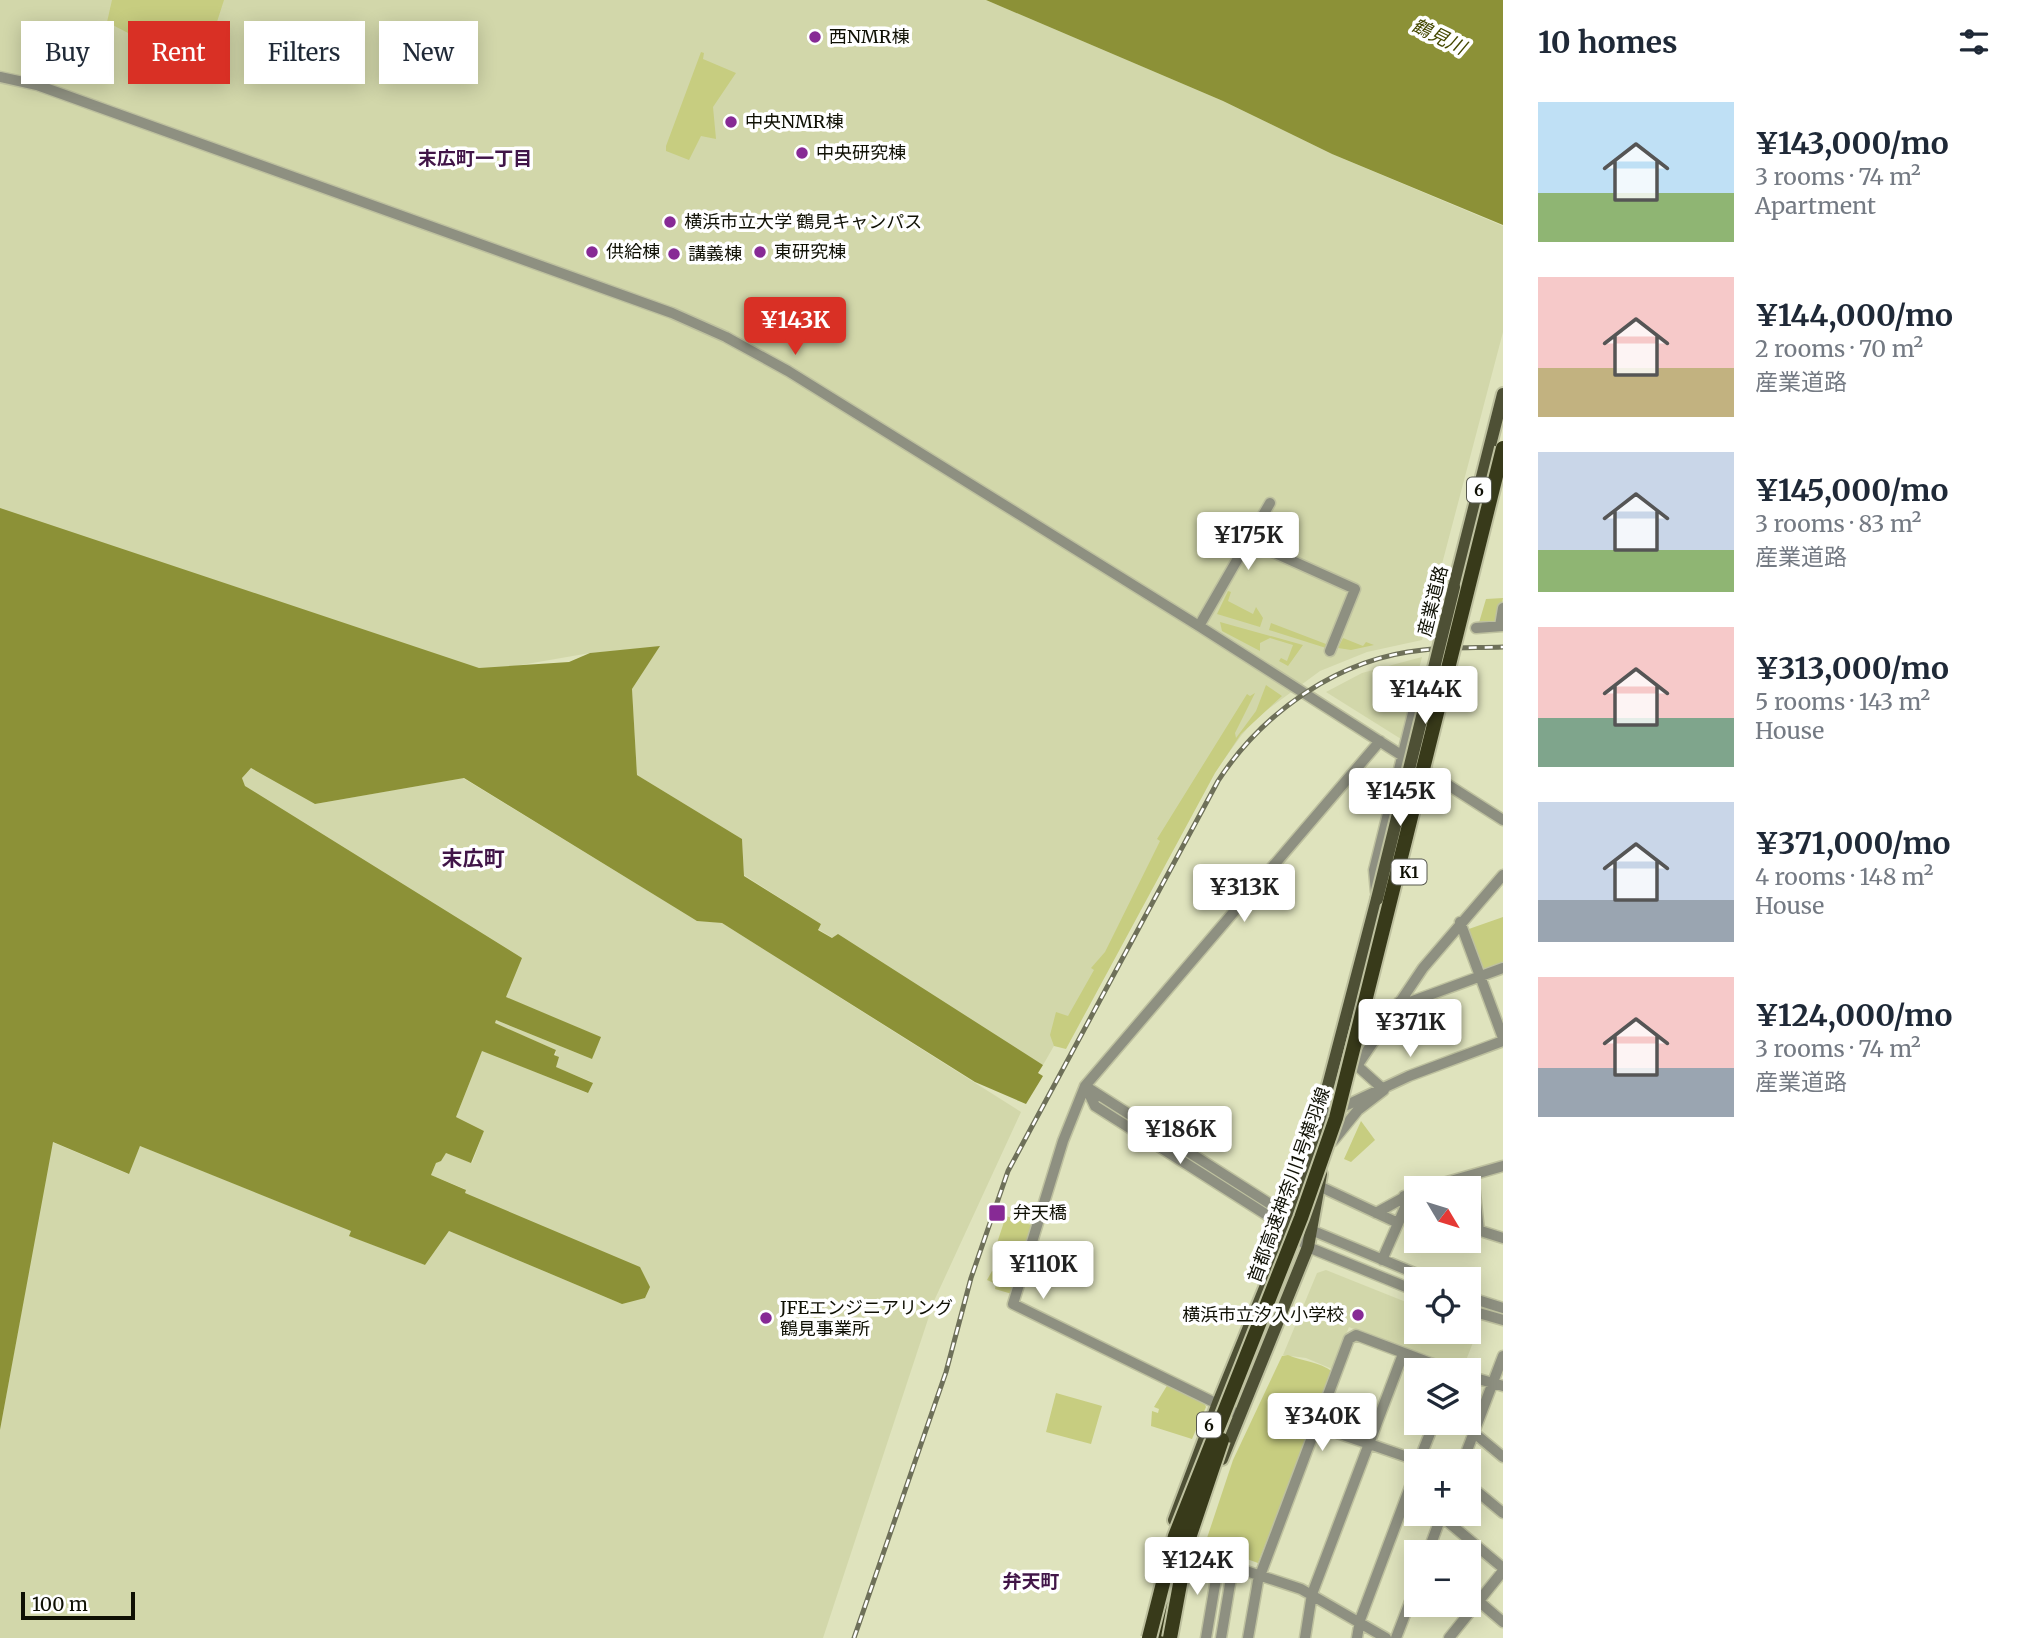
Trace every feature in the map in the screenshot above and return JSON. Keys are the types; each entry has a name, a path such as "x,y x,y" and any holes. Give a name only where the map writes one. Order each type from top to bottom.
{"highway":[{"name":"首都高速神奈川1号横羽線","path":"1150,1638 1166,1566 1185,1509 1305,1208 1336,1118 1503,448"},
{"name":"首都高速神奈川1号横羽線","path":"1170,1638 1182,1568 1196,1514 1310,1222 1345,1120 1503,488"},
{"path":"1163,1638 1180,1556 1204,1501"},
{"path":"1150,1638 1152,1615"}],"main road":[{"name":"産業道路","path":"1152,1615 1167,1543 1218,1403 1291,1224 1337,1056 1503,394"},
{"name":"産業道路","path":"1176,1638 1191,1553 1204,1501 1308,1247 1332,1112 1337,1056"}],"street":[{"path":"0,77 37,85 130,118 672,313 726,337 788,371 1199,626 1503,821"},
{"path":"1199,626 1270,503"},
{"path":"1248,541 1355,589 1330,651"},
{"path":"1476,628 1501,626 1503,608"},
{"path":"1377,899 1374,870 1419,689"},
{"path":"1240,1415 1013,1304 1063,1141 1085,1086 1380,741"},
{"path":"1357,1066 1399,1002 1460,922 1503,875"},
{"path":"1318,1126 1332,1112 1409,1076 1503,1039 1460,922"},
{"path":"1399,1002 1403,1004 1503,968"},
{"path":"1337,1056 1357,1066 1384,1090"},
{"path":"1085,1086 1291,1224 1404,1269"},
{"path":"1325,1153 1345,1124 1384,1090"},
{"path":"1469,1176 1503,1166"},
{"path":"1319,1186 1398,1223"},
{"path":"1377,1213 1404,1204"},
{"path":"1382,1260 1404,1212"},
{"path":"1291,1224 1308,1247 1404,1286"},
{"path":"1481,1231 1503,1238"},
{"path":"1481,1299 1503,1306"},
{"path":"1481,1314 1503,1320"},
{"path":"1248,1638 1261,1574 1349,1339 1356,1335 1414,1358"},
{"path":"1304,1638 1312,1594 1403,1354"},
{"path":"1481,1417 1498,1385 1503,1356"},
{"path":"1481,1380 1498,1385"},
{"path":"1317,1426 1419,1461 1429,1435"},
{"path":"1477,1435 1503,1457"},
{"path":"1481,1495 1503,1513"},
{"path":"1357,1638 1360,1620 1404,1503"},
{"path":"1454,1526 1503,1569 1481,1598"},
{"path":"1191,1553 1261,1574 1312,1594 1360,1620 1386,1638"},
{"path":"1206,1638 1219,1562"},
{"path":"1221,1638 1233,1566"},
{"path":"1481,1603 1503,1622"},
{"path":"1396,1638 1404,1617"},
{"path":"1449,1638 1466,1617"}],"shaded area":[{"path":"0,0 986,0 1223,101 1332,154 1503,226 1503,332 1422,640 1367,652 1320,671 1256,718 1196,798 1043,1065 818,929 821,924 744,875 742,839 637,775 632,689 659,647 590,653 481,672 0,510"},
{"path":"112,0 224,0 217,21 128,21 128,33 114,26 114,21 107,21"},
{"path":"701,52 704,53 703,59 736,73 713,107 716,139 701,136 689,160 666,151 666,146"},
{"path":"1228,591 1231,592 1228,601 1253,614 1256,607 1263,618 1260,627 1217,614"},
{"path":"1503,598 1498,625 1478,626 1486,599"},
{"path":"1220,622 1303,645 1288,666 1279,661 1281,658 1287,661 1293,645 1270,638 1260,643 1260,651 1222,631"},
{"path":"1271,623 1326,644 1326,648 1269,630"},
{"path":"1343,638 1363,646 1366,642 1374,645 1351,650 1338,648"},
{"path":"1422,657 1401,739 1326,692 1362,673"},
{"path":"1266,685 1282,696 1241,734 1215,773 1066,1049 1054,1046 1050,1035 1056,1012 1068,1016 1094,970 1091,968 1105,952 1160,841 1157,839 1247,694 1250,696 1255,693 1235,733 1236,738 1256,711"},
{"path":"256,768 315,804 463,778 696,920 722,923 1021,1112 934,1301 823,1638 0,1638 0,1430 52,1142 128,1174 140,1146 352,1231 350,1236 425,1265 449,1231 622,1304 464,1193 465,1189 431,1175 436,1163 446,1153 472,1163 484,1131 456,1117 482,1050 587,1093 592,1082 555,1067 556,1050 494,1023 496,1020 592,1059 600,1037 505,997 245,786 242,778 248,769"},
{"path":"1503,917 1503,963 1481,971 1466,930"},
{"path":"1361,1121 1375,1140 1351,1162 1344,1159"},
{"path":"1006,1216 1031,1225 1018,1272 1002,1267 1006,1253 995,1249"},
{"name":"横浜市立汐入小学校","path":"1326,1270 1404,1301 1404,1344 1472,1344 1467,1358 1426,1358 1349,1327 1332,1369 1306,1358 1283,1355 1317,1273"},
{"path":"992,1271 1017,1277 1012,1294 995,1289 996,1284 987,1280"},
{"path":"1288,1355 1333,1372 1258,1563 1205,1544 1233,1460 1282,1356"},
{"path":"1168,1384 1203,1400 1206,1407 1192,1439 1151,1426 1152,1411 1158,1413 1159,1409 1154,1407"},
{"path":"1056,1393 1102,1406 1091,1444 1046,1432"}],"water":[{"name":"鶴見川","path":"986,0 1503,0 1503,225 1332,154 1223,101"},
{"path":"0,508 479,668 569,662 590,653 660,646 632,689 637,775 742,839 744,876 821,924 818,930 832,938 838,934 1043,1065 1038,1073 1043,1076 1026,1104 975,1082 722,923 697,921 464,778 315,804 251,768 242,778 245,786 522,958 506,997 601,1037 592,1059 496,1020 495,1023 556,1050 554,1055 559,1057 556,1067 593,1083 588,1093 482,1051 456,1117 484,1131 471,1163 446,1153 441,1161 436,1163 431,1175 466,1190 465,1193 640,1267 650,1287 645,1298 622,1304 449,1231 425,1265 349,1236 351,1231 140,1146 129,1174 53,1142 0,1430"}],"railway":[{"path":"854,1638 946,1372 971,1278 1008,1171 1218,781 1236,756 1280,711 1333,677 1392,655 1433,649 1503,647"}],"place":[{"name":"西NMR棟","path":"815,37"},
{"name":"中央NMR棟","path":"731,122"},
{"name":"中央研究棟","path":"802,153"},
{"name":"横浜市立大学 鶴見キャンパス","path":"670,222"},
{"name":"供給棟","path":"592,252"},
{"name":"東研究棟","path":"760,252"},
{"name":"講義棟","path":"674,254"},
{"name":"弁天橋","path":"997,1213"},
{"name":"横浜市立汐入小学校","path":"1358,1315"},
{"name":"JFEエンジニアリング 鶴見事業所","path":"766,1318"}],"district":[{"name":"末広町一丁目","path":"475,158"},
{"name":"末広町","path":"473,859"},
{"name":"弁天町","path":"1031,1581"}]}
